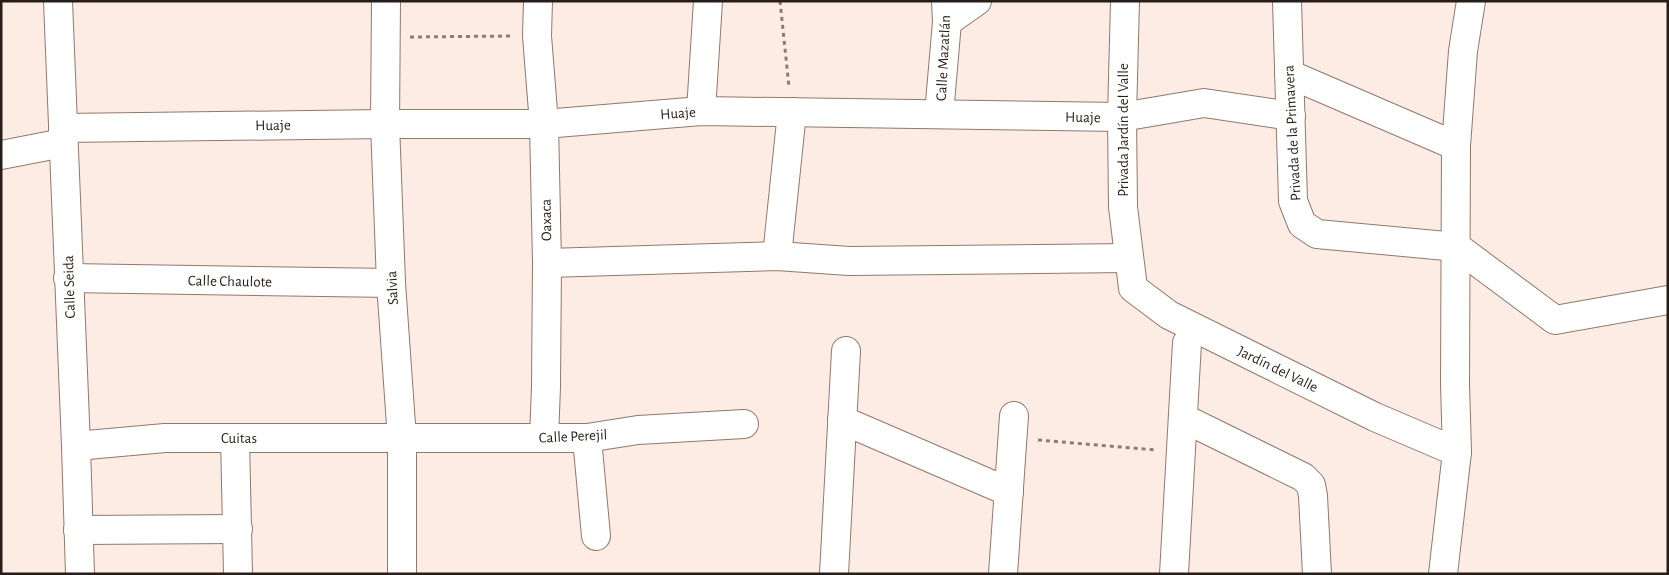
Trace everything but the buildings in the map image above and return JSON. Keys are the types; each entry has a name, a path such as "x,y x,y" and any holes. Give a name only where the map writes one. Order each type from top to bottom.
{"street":[{"name":"Calle Seida","path":"58,1 80,574"},
{"name":"Salvia","path":"386,1 385,124 391,283 402,439 402,574"},
{"name":"Oaxaca","path":"538,1 537,36 544,124 547,263 544,438"},
{"path":"701,111 708,1"},
{"path":"946,12 977,1"},
{"name":"Privada Jardín del Valle","path":"1125,1 1122,117 1123,207 1129,258"},
{"name":"Privada de la Primavera","path":"1287,1 1293,201 1302,224 1317,234 1457,248"},
{"path":"1443,574 1457,452 1455,384 1456,146 1463,51 1471,1"},
{"name":"Calle Mazatlán","path":"939,114 946,12"},
{"path":"1289,74 1456,146"},
{"name":"Huaje","path":"1,154 63,136 385,124 544,124 701,111 1122,117 1204,102 1291,116"},
{"path":"777,256 792,112"},
{"path":"1457,248 1555,320 1668,300"},
{"path":"547,263 777,256 849,261 1129,258"},
{"name":"Jardín del Valle","path":"1129,258 1133,288 1169,315 1375,417 1457,452"},
{"name":"Calle Chaulote","path":"68,278 391,283"},
{"path":"1174,574 1187,343"},
{"path":"834,574 846,351"},
{"path":"1183,418 1303,477 1311,485 1317,574"},
{"path":"842,420 1009,492"},
{"name":"Calle Perejil","path":"402,439 587,438 638,430 744,424"},
{"path":"1003,574 1013,426"},
{"name":"Cuitas","path":"76,446 165,438 402,439"},
{"path":"235,438 238,574"},
{"path":"587,438 596,536"},
{"path":"78,530 238,529"}],"path":[{"path":"780,1 792,112"},
{"path":"387,37 537,36"},
{"path":"1013,426 1181,452"}]}
